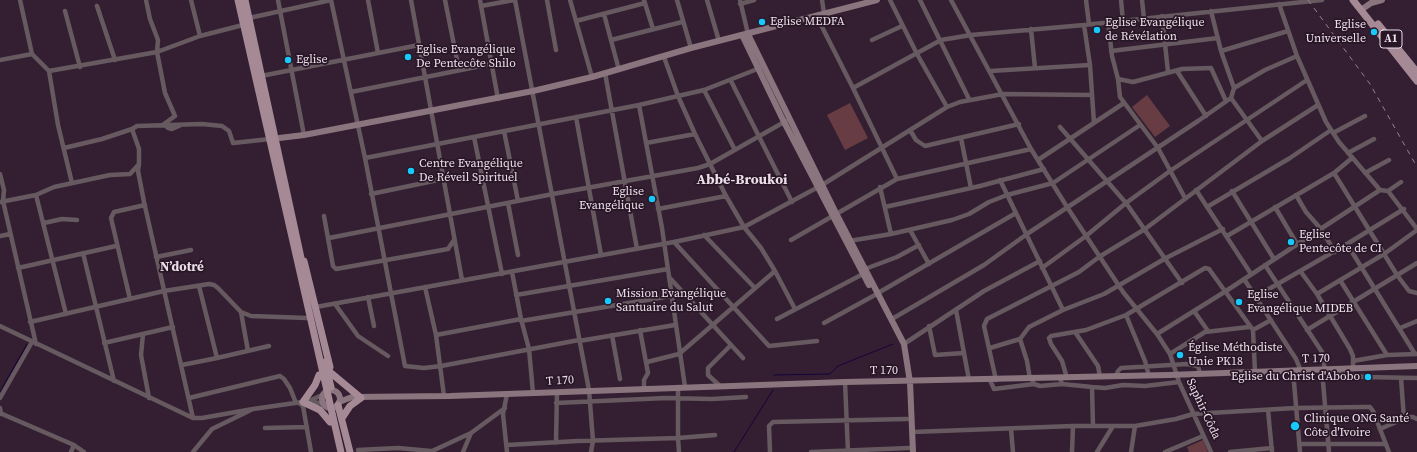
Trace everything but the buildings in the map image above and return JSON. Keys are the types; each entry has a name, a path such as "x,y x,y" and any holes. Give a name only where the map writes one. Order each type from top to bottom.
{"main road":[{"path":"238,0 243,25 273,139"},
{"path":"245,0 262,76 273,139 298,256 340,437 345,452"},
{"name":"A1","path":"1353,0 1363,9 1417,72"},
{"name":"A1","path":"1359,0 1363,9 1417,81"},
{"path":"298,256 306,265 316,307 325,373 323,394"},
{"path":"298,256 295,267 307,318 325,373 337,392"},
{"path":"325,373 361,398 350,406 342,418"},
{"path":"325,373 302,402 320,410 330,422"},
{"path":"339,404 350,452"},
{"path":"325,405 337,452"},
{"path":"340,437 341,452"}],"street":[{"path":"20,0 32,54 49,71 72,183"},
{"path":"146,0 150,18 158,40 157,52 165,93 175,116 164,124"},
{"path":"191,0 200,36"},
{"path":"278,0 304,135"},
{"path":"249,18 331,0 345,59 365,158 383,261 405,366 424,368 441,366 675,325"},
{"path":"368,0 378,53"},
{"path":"411,0 462,280"},
{"path":"445,0 459,70"},
{"path":"480,0 498,99"},
{"path":"481,6 514,0 553,194 589,390 592,441 591,452"},
{"path":"547,0 556,50"},
{"path":"570,0 592,77"},
{"path":"677,0 682,22 691,48"},
{"path":"708,0 719,41"},
{"path":"754,0 740,2 745,35 760,68 897,338 908,382 907,419 910,451"},
{"path":"822,0 824,13"},
{"path":"64,148 102,139 145,125 184,124 222,126 229,131 233,143 235,144 304,135 431,110 498,99 533,91 619,70 691,48 745,35 866,1 877,0"},
{"path":"890,0 902,26 947,107"},
{"path":"920,0 969,99"},
{"name":"Saphir-Côda","path":"952,0 1031,149 1118,285 1157,334 1170,354 1176,375 1211,452"},
{"path":"1086,0 1094,123"},
{"path":"1121,0 1123,21"},
{"path":"1142,0 1144,19"},
{"path":"1286,0 1290,3"},
{"path":"852,88 941,40 971,34 1144,19 1322,0"},
{"path":"1363,9 1371,3 1382,0"},
{"path":"576,20 604,14 645,2 653,28"},
{"path":"1279,4 1296,56 1332,132 1380,190"},
{"path":"97,6 115,60"},
{"path":"65,11 80,67"},
{"path":"1211,11 1221,51 1234,88"},
{"path":"604,14 619,70"},
{"path":"816,15 897,179"},
{"path":"1162,16 1168,72"},
{"path":"611,40 653,28 682,22"},
{"path":"1108,22 1111,51 1118,79 1119,94 1124,103 1158,148 1185,198"},
{"path":"49,71 80,67 157,52 200,36 243,25"},
{"path":"872,40 902,26"},
{"path":"1031,29 1034,68"},
{"path":"1221,51 1288,31"},
{"path":"1111,51 1218,38"},
{"path":"262,76 419,45"},
{"path":"0,60 32,54"},
{"path":"892,319 984,265 1067,207 1206,116 1230,98 1234,88 1265,70 1296,56"},
{"path":"664,57 694,134 726,196 744,227 761,248 776,271 795,309"},
{"path":"351,92 491,64"},
{"path":"990,71 1090,65"},
{"path":"365,158 639,105 704,90 731,81 760,68"},
{"path":"1118,79 1133,82 1168,72 1211,68 1226,101"},
{"path":"1177,71 1206,116"},
{"path":"605,73 637,249"},
{"path":"1042,268 1170,171 1248,120 1268,104 1307,80"},
{"path":"731,81 792,202"},
{"path":"704,90 735,150"},
{"path":"316,307 637,249 744,227 820,186 947,107 969,99 1003,94 1092,94"},
{"path":"1230,98 1248,120 1262,141"},
{"path":"1038,160 1124,103"},
{"path":"639,105 664,243 685,387"},
{"path":"1020,339 1032,380 994,389 990,348 984,326 987,319 1079,272 1099,256 1145,229 1262,141 1318,105"},
{"path":"1207,207 1332,132 1365,116"},
{"path":"576,117 601,255"},
{"path":"329,238 377,227 698,168 710,164 787,121"},
{"path":"910,130 916,140 925,146 1019,124"},
{"path":"849,242 910,230 964,216 1007,195 1053,183 1140,125"},
{"path":"1060,127 1126,203 1166,258 1182,283"},
{"path":"132,129 139,149 138,171 156,258 174,328 193,418"},
{"path":"504,131 518,201"},
{"path":"646,143 694,134"},
{"path":"474,137 487,207 502,274"},
{"path":"961,138 971,188"},
{"path":"1348,153 1374,139"},
{"path":"791,240 880,187 897,179 1031,149"},
{"path":"1227,236 1334,173 1352,158"},
{"path":"1365,173 1389,160"},
{"path":"2,202 36,195 44,190 72,183 110,175 130,174 139,164"},
{"path":"885,207 1044,170"},
{"path":"1334,173 1356,206 1397,275 1409,292 1417,293"},
{"path":"0,174 4,190 2,202 34,343 0,398"},
{"path":"371,194 443,179"},
{"path":"1000,180 1063,310"},
{"path":"1388,191 1401,182"},
{"path":"880,187 891,234"},
{"path":"1196,190 1251,274"},
{"path":"1157,334 1226,291 1380,190 1388,191 1404,209 1417,230 1384,254 1316,294"},
{"path":"1232,191 1274,259"},
{"path":"36,195 54,259 66,314"},
{"path":"1296,195 1306,212 1321,229 1335,252"},
{"path":"658,209 726,196"},
{"path":"508,203 518,255"},
{"path":"130,299 116,246 111,215 118,210 145,205"},
{"path":"1274,207 1297,244"},
{"path":"1256,297 1278,286 1404,209"},
{"path":"824,323 929,264 1016,212"},
{"path":"324,216 334,266 336,269 448,249 454,239"},
{"path":"44,223 62,219 77,220"},
{"path":"990,348 1020,339 1031,325 1101,295 1166,258 1222,229"},
{"path":"910,230 929,264"},
{"path":"0,236 10,234"},
{"path":"704,235 754,287"},
{"path":"674,242 769,346 817,340"},
{"path":"1347,244 1416,354"},
{"path":"777,319 918,245"},
{"path":"18,268 116,246"},
{"path":"156,258 191,250"},
{"path":"83,253 114,381"},
{"path":"904,344 984,291 1040,261"},
{"path":"1307,330 1417,263"},
{"path":"1265,265 1322,352 1329,452"},
{"path":"1068,378 1062,362 1049,338 1057,334 1075,332 1106,323 1126,315 1137,310 1207,267 1226,291 1251,329 1255,372"},
{"path":"516,295 668,269"},
{"path":"647,362 680,354 714,325 754,287 776,271"},
{"path":"512,272 521,320 530,350 533,393"},
{"path":"1301,272 1352,352 1353,369"},
{"path":"669,277 743,358"},
{"path":"1244,279 1296,359 1301,371"},
{"path":"1340,280 1387,354"},
{"path":"30,322 164,292 214,285 241,312 252,316 307,318"},
{"path":"199,286 217,358"},
{"path":"425,287 436,335 444,396"},
{"path":"876,294 892,319 904,344 912,432 910,451"},
{"path":"436,335 671,296"},
{"path":"368,297 374,326"},
{"path":"335,304 358,336 388,356"},
{"path":"956,310 970,380"},
{"path":"1194,311 1208,331"},
{"path":"241,312 248,351"},
{"path":"1126,315 1147,367 1149,376"},
{"path":"1170,354 1208,331 1251,329 1271,320"},
{"path":"1400,328 1417,321"},
{"path":"0,326 193,418 202,418 302,402 323,394 329,390 352,398"},
{"path":"929,326 936,355 964,353"},
{"path":"104,343 174,328"},
{"path":"640,330 648,373 644,380 644,388"},
{"path":"1075,332 1098,366 1100,377"},
{"path":"143,334 141,355 149,398"},
{"path":"612,335 620,379"},
{"path":"720,386 708,375 708,368 731,345"},
{"path":"182,365 269,346"},
{"path":"1353,361 1387,354 1416,354"},
{"path":"1116,376 1121,368 1194,364 1198,366 1200,374"},
{"name":"T 170","path":"352,398 845,382 970,380 1061,381 1068,378 1336,370 1417,366"},
{"path":"1336,370 1341,374 1351,376 1376,378 1417,378"},
{"path":"1294,371 1295,408 1300,452"},
{"path":"189,398 280,376 302,402 311,452"},
{"path":"1401,378 1404,419"},
{"path":"1061,381 1105,388 1123,385 1145,386 1179,382"},
{"path":"845,382 848,451"},
{"path":"678,387 679,452"},
{"path":"1092,387 1093,426"},
{"path":"337,392 339,404"},
{"path":"556,443 557,392"},
{"path":"323,394 325,405"},
{"path":"507,394 503,414 507,452"},
{"path":"556,403 746,397"},
{"path":"302,402 325,405 333,408 352,398"},
{"path":"912,432 1073,426 1135,426 1176,419 1193,414 1295,408 1370,407 1373,410 1389,452"},
{"path":"0,408 1,414 74,445 84,452"},
{"path":"358,450 398,448 430,452 471,433 505,408"},
{"path":"193,452 212,429 253,409"},
{"path":"1230,452 1272,450 1268,410"},
{"path":"1380,429 1404,419 1413,417 1417,419"},
{"path":"770,452 769,426 773,422 907,419"},
{"path":"1072,452 1073,426"},
{"path":"1097,452 1113,426"},
{"path":"1135,426 1131,451 1137,452"},
{"path":"265,428 307,427"},
{"path":"1011,429 1013,452"},
{"path":"464,452 471,433"},
{"path":"507,445 678,438 715,435"},
{"path":"1168,452 1203,436"},
{"path":"1299,444 1386,444"},
{"path":"71,452 74,445"},
{"path":"811,452 910,451"}],"shaded area":[{"path":"1147,95 1170,126 1155,137 1132,107"},
{"path":"850,103 868,138 845,150 827,115"},
{"path":"1203,440 1208,452 1189,452 1187,447"}],"waterway":[{"path":"0,392 27,344"},
{"path":"774,375 830,374 838,366 893,344"},
{"path":"734,452 773,390"}],"railway":[{"path":"1308,0 1370,84 1417,167"}],"place":[{"name":"Eglise MEDFA","path":"762,22"},
{"name":"Eglise Evangélique de Révélation","path":"1097,30"},
{"name":"Eglise Universelle","path":"1374,32"},
{"name":"Eglise Evangélique De Pentecôte Shilo","path":"408,57"},
{"name":"Eglise","path":"288,60"},
{"name":"Centre Evangélique De Réveil Spirituel","path":"411,171"},
{"name":"Eglise Evangélique","path":"652,199"},
{"name":"Eglise Pentecôte de CI","path":"1291,242"},
{"name":"Mission Evangélique Santuaire du Salut","path":"608,301"},
{"name":"Eglise Evangélique MIDEB","path":"1239,302"},
{"name":"Église Méthodiste Unie PK18","path":"1180,355"},
{"name":"Eglise du Christ d'Abobo","path":"1368,377"},
{"name":"Clinique ONG Santé Côte d'Ivoire","path":"1295,426"}],"district":[{"name":"Abbé-Broukoi","path":"742,180"},
{"name":"N’dotré","path":"182,268"}]}
